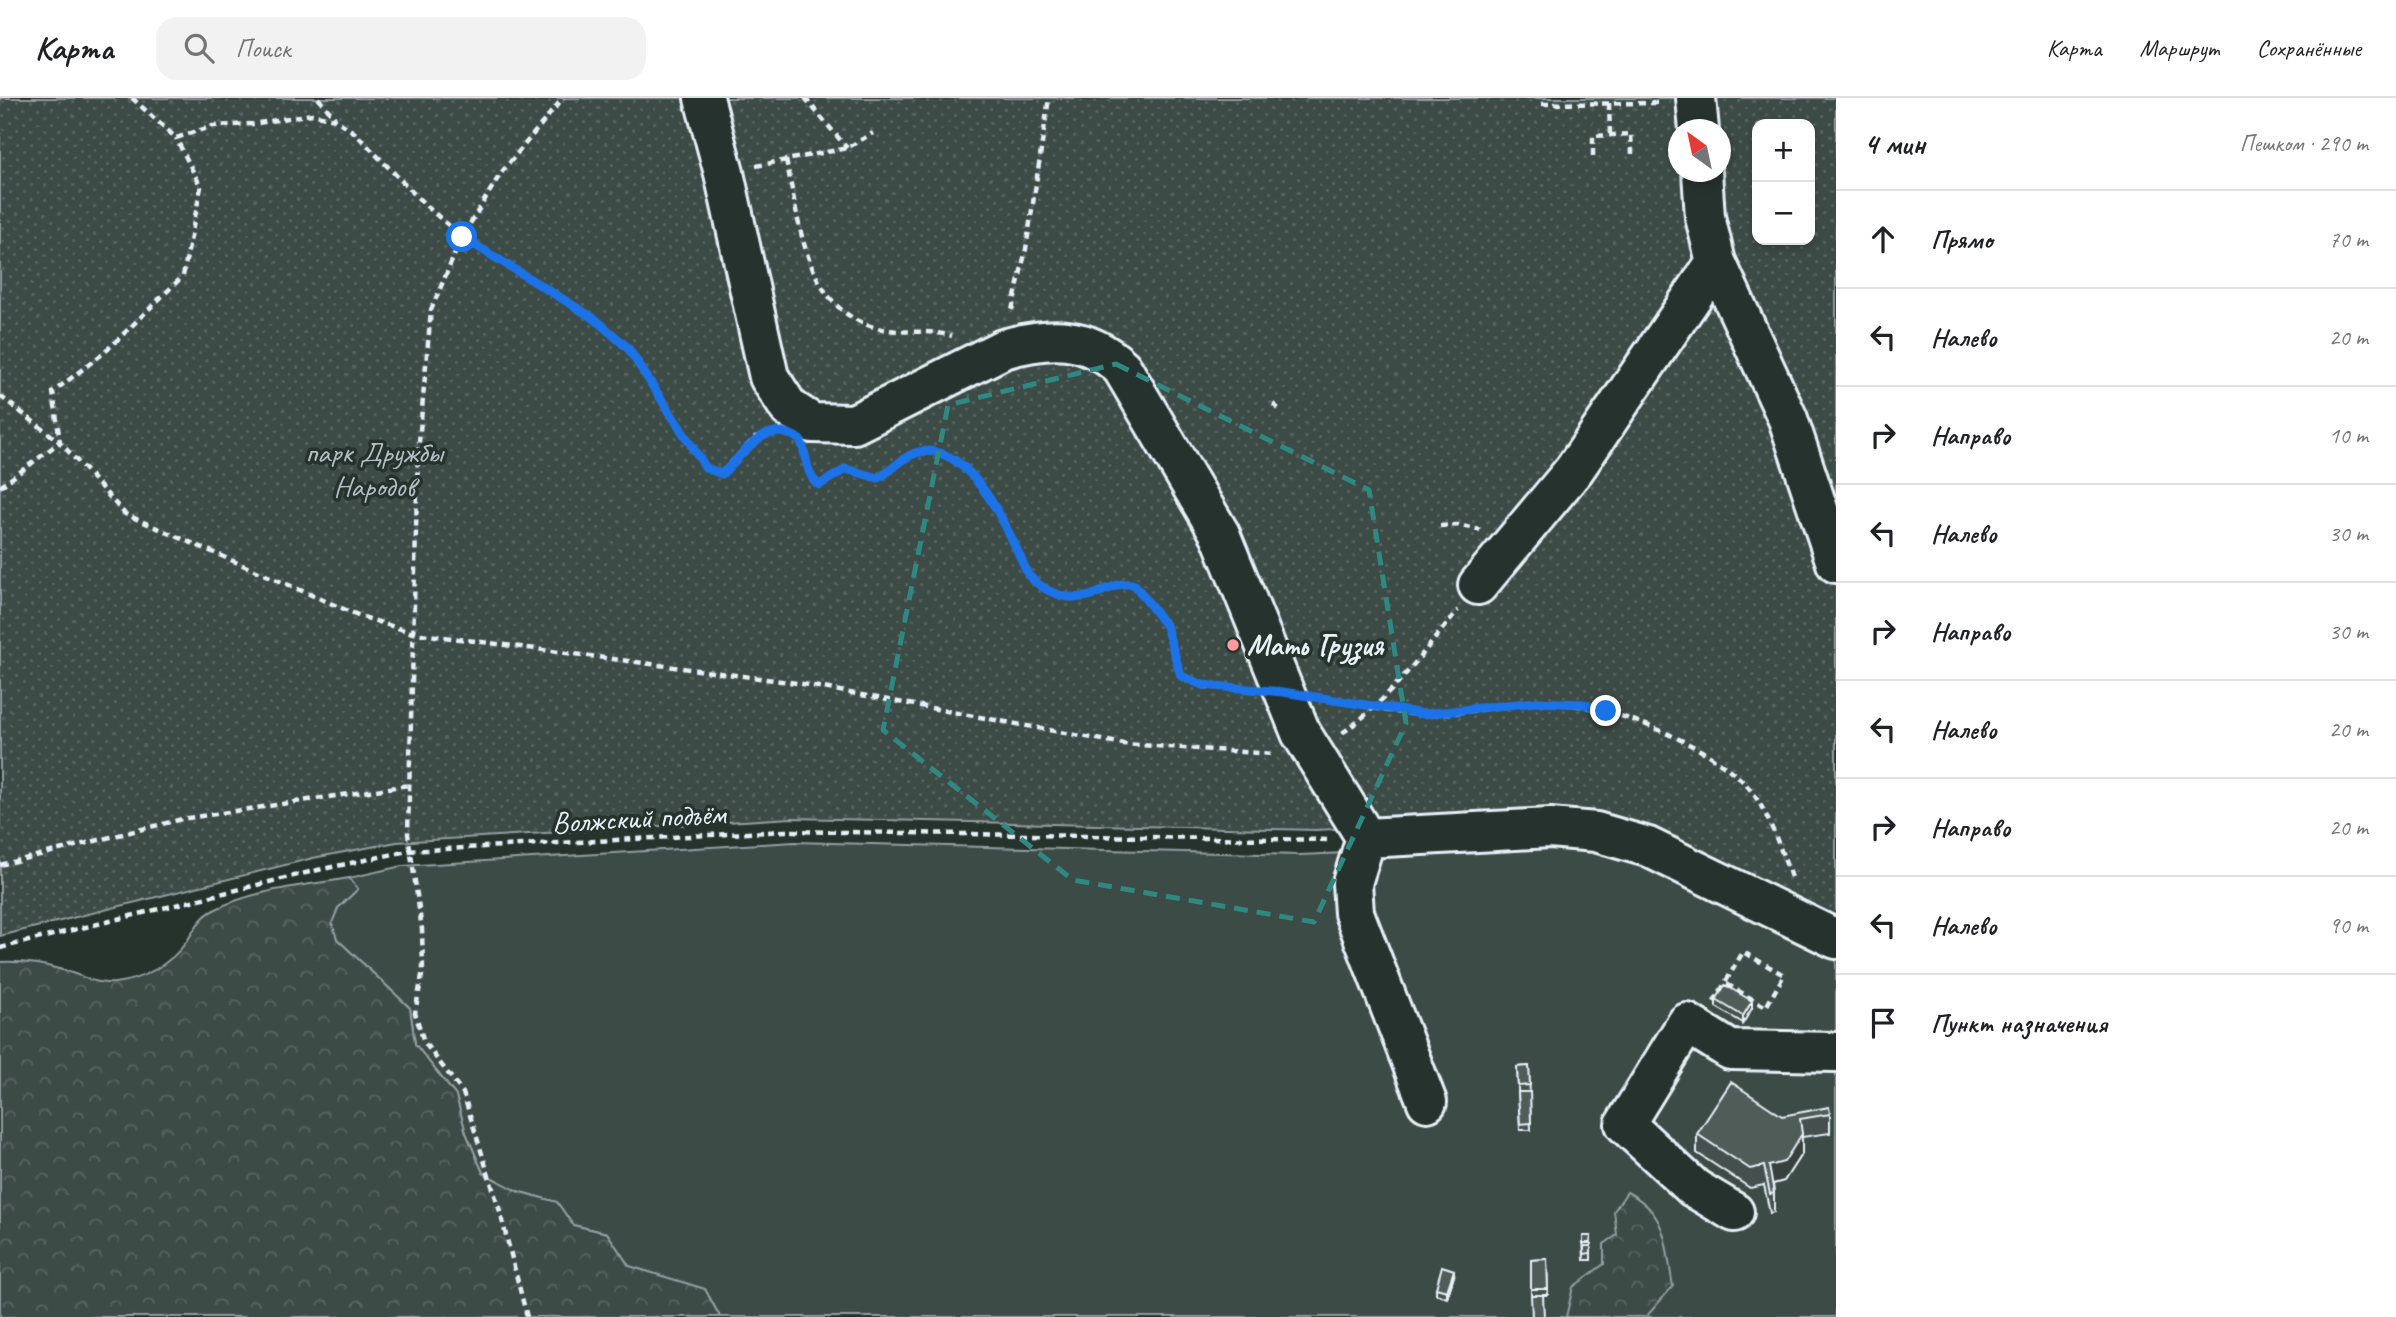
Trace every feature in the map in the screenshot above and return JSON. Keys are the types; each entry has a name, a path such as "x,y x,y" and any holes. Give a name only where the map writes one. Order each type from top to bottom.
{"lane":[{"path":"704,98 724,173 769,377 778,394 797,415 812,423 855,424 1003,349 1058,338 1088,344 1107,354 1122,368 1220,534 1307,745 1366,838 1352,883 1354,913 1427,1102"},
{"path":"1702,182 1704,217 1716,262 1788,419 1836,563"},
{"path":"1478,584 1574,470 1716,262"},
{"path":"1366,838 1550,828 1596,832 1648,847 1822,932"},
{"path":"1734,1212 1694,1188 1625,1124 1687,1023 1730,1050 1836,1052"}],"path":[{"path":"60,442 53,392 105,352 183,276 201,187 176,138 132,98"},
{"path":"318,98 335,119 355,133 424,204 462,237 595,319 628,348 706,468 722,474 755,439 775,432"},
{"path":"527,1317 499,1208 463,1093 424,1042 415,1013 423,970 422,929 408,851 418,453 431,310 462,237 501,173 563,98"},
{"path":"805,98 846,148"},
{"path":"1003,349 1026,249 1049,98"},
{"path":"1609,103 1610,135"},
{"path":"1542,104 1609,103 1697,110"},
{"path":"176,138 213,126 253,124 288,116 312,114 335,119"},
{"path":"724,173 846,148 873,133"},
{"path":"1593,156 1593,136 1630,134 1632,155"},
{"path":"786,160 812,272 838,309 878,328 944,333"},
{"path":"0,396 60,442 124,514 360,617 413,633 797,683 1124,744 1307,745 1328,741 1376,706 1478,584"},
{"path":"1273,404 1281,411"},
{"path":"0,487 60,442"},
{"path":"804,448 806,466 812,480 819,485 846,469 878,478 918,452 932,452 951,459 986,491 1028,575 1037,584 1067,597 1088,597 1115,585 1135,585 1166,626 1177,667 1189,681 1203,685 1283,692 1424,714 1537,702 1584,704 1633,718 1673,737 1732,772 1757,797 1822,932"},
{"path":"1440,526 1458,525"},
{"path":"0,865 182,819 409,785"},
{"name":"Волжский подъём","path":"0,948 318,870 408,851 785,831 1293,842"},
{"path":"1722,988 1743,952 1784,975 1766,1007 1725,983"}],"highlighted area":[{"path":"1116,364 1369,490 1406,723 1314,922 1073,880 883,730 948,405"}],"green space":[{"name":"парк Дружбы Народов","path":"0,98 1836,98 1836,916 1666,836 1576,816 1316,830 792,818 397,842 313,858 0,936"},
{"path":"794,842 1300,855 1596,842 1836,953 1836,1317 720,1317 705,1289 629,1266 607,1233 573,1225 557,1202 517,1191 483,1173 466,1133 456,1096 415,1044 410,1008 337,939 331,924 338,908 358,889 349,878 402,866"},
{"path":"349,878 358,889 338,908 332,923 337,939 410,1008 415,1044 456,1096 466,1133 483,1173 517,1191 557,1202 573,1225 607,1233 629,1266 705,1289 720,1317 0,1317 0,962 48,966 101,983 125,981 155,970 173,957 201,920 214,910 246,897"},
{"path":"1627,1192 1640,1200 1657,1220 1666,1243 1673,1286 1646,1317 1566,1317 1573,1287 1604,1264 1604,1244 1617,1235 1614,1211"}],"building":[{"path":"1725,985 1752,1001 1743,1016 1716,1000"},
{"path":"1529,1066 1530,1085 1518,1086 1517,1067"},
{"path":"1731,1082 1782,1116 1829,1107 1830,1114 1800,1119 1802,1134 1784,1162 1769,1166 1774,1193 1770,1194 1764,1166 1750,1169 1697,1134"},
{"path":"1518,1092 1530,1092 1531,1123 1520,1124"},
{"path":"1583,1236 1591,1236 1590,1243 1583,1243"},
{"path":"1584,1246 1591,1246 1591,1253 1584,1254"},
{"path":"1547,1259 1548,1289 1531,1289 1531,1260"},
{"path":"1442,1266 1454,1270 1447,1291 1436,1288"},
{"path":"1531,1295 1543,1295 1544,1317 1532,1317"}],"place":[{"name":"Мать Грузия","path":"1233,645"}],"route":[{"path":"462,237 595,319 628,348 652,381 677,428 706,468 722,474 755,439 775,432 791,433 800,440 806,466 812,480 819,485 846,469 878,478 918,452 932,452 951,459 986,491 1016,546 1028,575 1037,584 1067,597 1088,597 1125,583 1135,585 1166,626 1177,667 1181,676 1189,681 1203,685 1283,692 1424,714 1537,702 1584,704 1606,711"}]}
